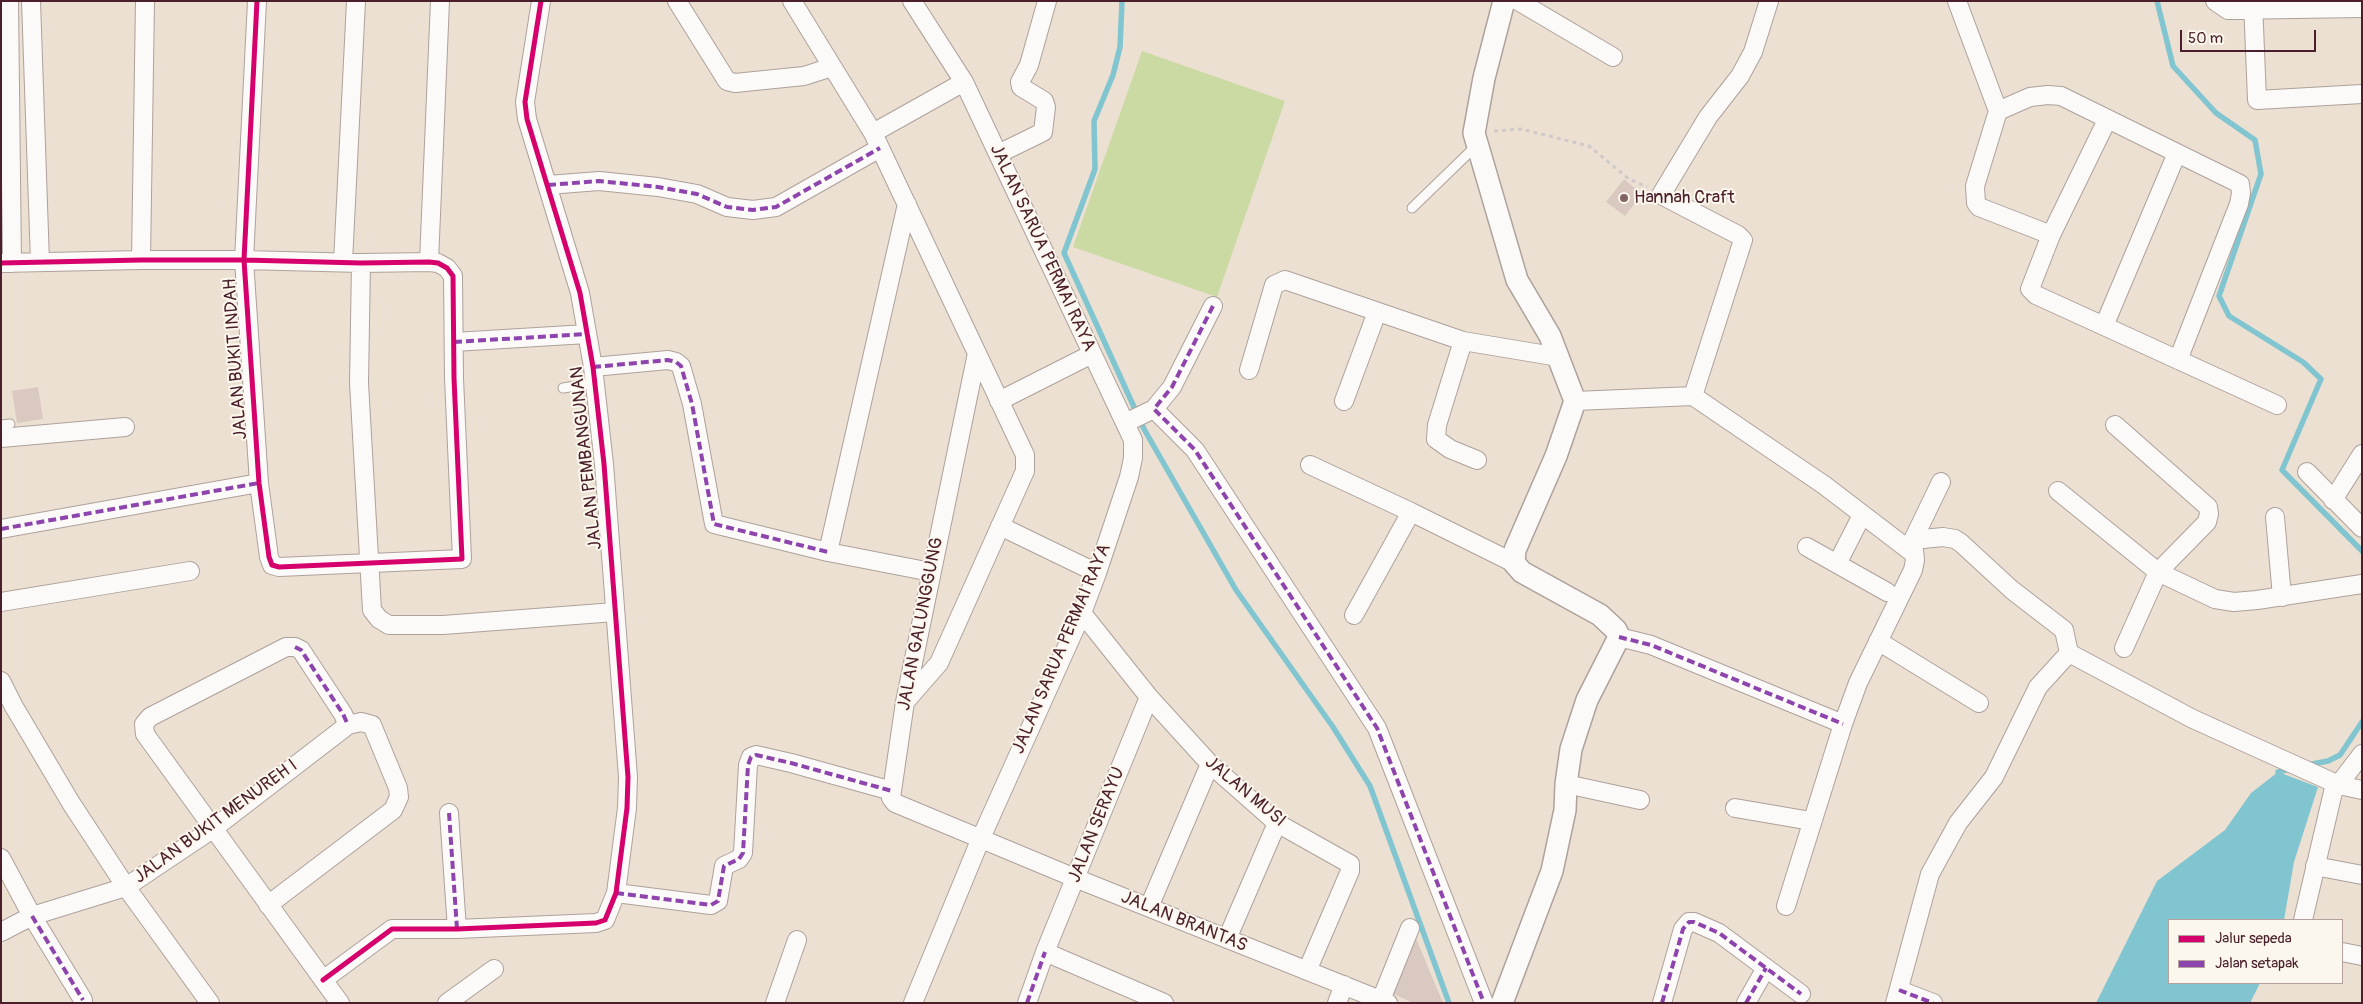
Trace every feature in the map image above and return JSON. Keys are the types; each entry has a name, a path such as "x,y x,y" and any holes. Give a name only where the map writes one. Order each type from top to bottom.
{"street":[{"path":"9,1 6,50 7,263 141,260 429,262 438,263 448,268 453,276 454,342 464,556 460,560 369,562"},
{"path":"30,1 40,262"},
{"path":"141,260 145,1"},
{"name":"JALAN BUKIT INDAH","path":"257,1 244,260 259,483 269,557 272,565 279,567 369,562"},
{"path":"342,262 356,1"},
{"path":"429,262 440,1"},
{"name":"JALAN PEMBANGUNAN","path":"457,929 596,923 606,920 616,893 627,808 628,777 604,464 594,375 580,293 527,119 525,102 541,1"},
{"path":"677,1 728,81 735,83 804,76 832,66"},
{"path":"792,1 877,141 1025,454 1025,471 939,663 905,702"},
{"name":"JALAN SARUA PERMAI RAYA","path":"912,1 964,82 1092,354 1139,417 1133,440 1133,458 1129,477 1082,613 982,838 913,1003"},
{"path":"998,154 1043,132 1046,107 1044,101 1021,88 1020,82 1029,65 1047,1"},
{"path":"1504,1 1484,78 1476,138 1517,280 1525,297 1538,314 1559,358 1575,401 1556,456 1515,550 1514,563"},
{"path":"1518,1 1613,57"},
{"path":"1693,396 1743,240 1738,235 1661,195 1708,117 1740,76 1753,52 1768,1"},
{"path":"1957,1 1998,111 1975,186 1976,203 1979,207 2051,234"},
{"path":"2215,1 2228,10 2252,6 2262,8 2337,4 2362,8"},
{"path":"2252,6 2257,100 2362,94"},
{"path":"548,185 599,181 658,187 697,194 727,206 753,210 776,207 964,82"},
{"path":"1998,111 2030,96 2055,95 2240,184 2241,193 2236,213 2178,360"},
{"path":"2321,96 2362,103"},
{"path":"2107,120 2051,234 2030,289 2036,295 2277,404"},
{"path":"2104,326 2177,153"},
{"path":"828,552 907,204"},
{"path":"361,262 359,383 372,610 379,619 389,625 443,624 615,612"},
{"path":"1249,370 1274,285 1279,281 1285,280 1463,341 1559,358"},
{"path":"1213,306 1172,387 1139,417 1195,450 1377,728 1484,1003"},
{"path":"1344,401 1377,312"},
{"path":"454,342 588,334"},
{"path":"1463,341 1437,424 1436,439 1450,449 1477,460"},
{"name":"JALAN GALUNGGUNG","path":"892,791 905,702 977,353"},
{"path":"999,401 1092,354"},
{"path":"594,375 668,360 676,362 681,366 692,404 714,524 828,552 931,572"},
{"path":"1575,401 1693,396 1824,485 1862,515 1912,546 1943,537 1955,539 1961,543 2012,590 2064,630 2069,653 2193,719 2333,782 2362,790"},
{"path":"2115,425 2208,507 2209,514 2207,522 2158,572 2124,648"},
{"path":"4,429 126,427"},
{"path":"2333,500 2362,454"},
{"path":"1310,466 1411,512 1514,563 1522,572 1600,615 1616,630 1619,637"},
{"path":"2306,472 2362,528"},
{"path":"1786,906 1811,821 1843,724 1878,641 1913,570 1915,560 1912,546 1941,482"},
{"path":"1,529 259,483"},
{"path":"2058,492 2158,572 2215,599 2234,602 2282,597 2362,584"},
{"path":"1354,615 1411,512"},
{"path":"1838,564 1862,515"},
{"path":"2275,517 2282,597"},
{"path":"1000,526 1097,574"},
{"path":"1807,547 1887,592"},
{"path":"1,602 190,571"},
{"name":"JALAN MUSI","path":"1082,613 1149,697 1210,764 1277,823 1350,864 1350,871 1307,971"},
{"path":"1619,637 1651,645 1843,724"},
{"path":"1502,1003 1552,871 1565,810 1566,784 1571,749 1587,700 1619,637"},
{"path":"1878,641 1979,703"},
{"path":"268,905 393,810 397,804 398,788 376,729 367,722 348,725 343,714 301,650 295,647 286,647 150,716 144,724 145,734 268,905 340,1003"},
{"path":"1933,1003 1897,996 1930,874 1958,823 1994,777 2038,687 2069,653"},
{"path":"1,681 70,803 126,887 32,916 1,932"},
{"name":"JALAN SERAYU","path":"1027,1003 1045,952 1149,697"},
{"name":"JALAN BUKIT MENUREH I","path":"210,1003 126,887 214,828 348,725"},
{"path":"2303,919 2333,792 2333,782 2362,754"},
{"path":"616,893 711,905 718,901 724,866 739,859 743,853 748,765 751,757 756,755 892,791 891,798 895,803 982,838"},
{"path":"1149,907 1210,764"},
{"path":"1566,784 1640,800"},
{"path":"1736,808 1811,821"},
{"path":"323,980 392,929 457,929 449,813"},
{"path":"1228,939 1277,823"},
{"name":"JALAN BRANTAS","path":"982,838 1075,878 1385,1001"},
{"path":"1,858 32,916 83,1000"},
{"path":"2315,866 2362,875"},
{"path":"1662,1003 1683,929 1689,922 1694,922 1719,933 1801,994"},
{"path":"1385,1001 1410,928"},
{"path":"775,1003 797,940"},
{"path":"1045,952 1164,1003"},
{"path":"2343,952 2362,956"},
{"path":"1746,1003 1766,968"},
{"path":"447,1003 494,969"},
{"path":"1336,1003 1344,985"}],"lane":[{"path":"1412,208 1476,138"},
{"path":"563,388 594,375"}],"path":[{"path":"1476,138 1521,129 1588,146 1629,179 1661,195"}],"green space":[{"path":"1142,51 1285,101 1217,297 1073,247"}],"water":[{"path":"2278,772 2318,787 2294,862 2284,919 2168,919 2168,984 2260,984 2250,1003 2096,1003 2157,881 2225,830 2251,793"}],"building":[{"name":"Hannah Craft","path":"1624,179 1642,194 1625,216 1606,202"},
{"path":"38,387 43,419 17,423 12,391"},
{"path":"1415,936 1443,1003 1413,1003 1392,993"}],"waterway":[{"path":"1122,1 1120,47 1113,75 1094,121 1095,169 1064,253 1144,429 1236,590 1333,727 1370,786 1449,1003"},
{"path":"2157,1 2173,66 2216,113 2255,140 2261,174 2219,296 2229,316 2303,362 2321,379 2282,470 2362,551"},
{"path":"2307,765 2328,761 2340,755 2362,722"},
{"path":"2278,772 2290,769"}],"marked path":[{"path":"548,185 599,181 658,187 697,194 727,207 753,210 776,207 880,148"},
{"path":"1213,306 1172,387 1154,409 1195,450 1377,728 1484,1003"},
{"path":"454,342 587,334"},
{"path":"593,367 668,360 676,362 681,366 692,404 714,524 828,552"},
{"path":"1,529 259,483"},
{"path":"1619,637 1651,645 1843,724"},
{"path":"295,647 301,650 343,714 348,725"},
{"path":"616,893 711,905 718,901 724,866 739,859 743,853 748,765 751,757 756,755 892,791"},
{"path":"449,813 457,929"},
{"path":"32,916 83,1000"},
{"path":"1662,1003 1683,929 1689,922 1694,922 1719,933 1801,994"},
{"path":"1027,1003 1045,952"},
{"path":"1746,1003 1766,968"},
{"path":"1899,990 1933,1003"}],"cycle path":[{"path":"1,263 141,260 244,260 361,263 429,262 438,263 447,268 453,276 454,378 462,559 279,567 272,565 269,557 259,483 244,260 257,1"},
{"path":"323,980 392,929 457,929 596,923 605,920 616,893 627,808 628,777 604,464 593,367 580,293 527,119 525,102 541,1"}],"place":[{"name":"Hannah Craft","path":"1624,198"}]}
